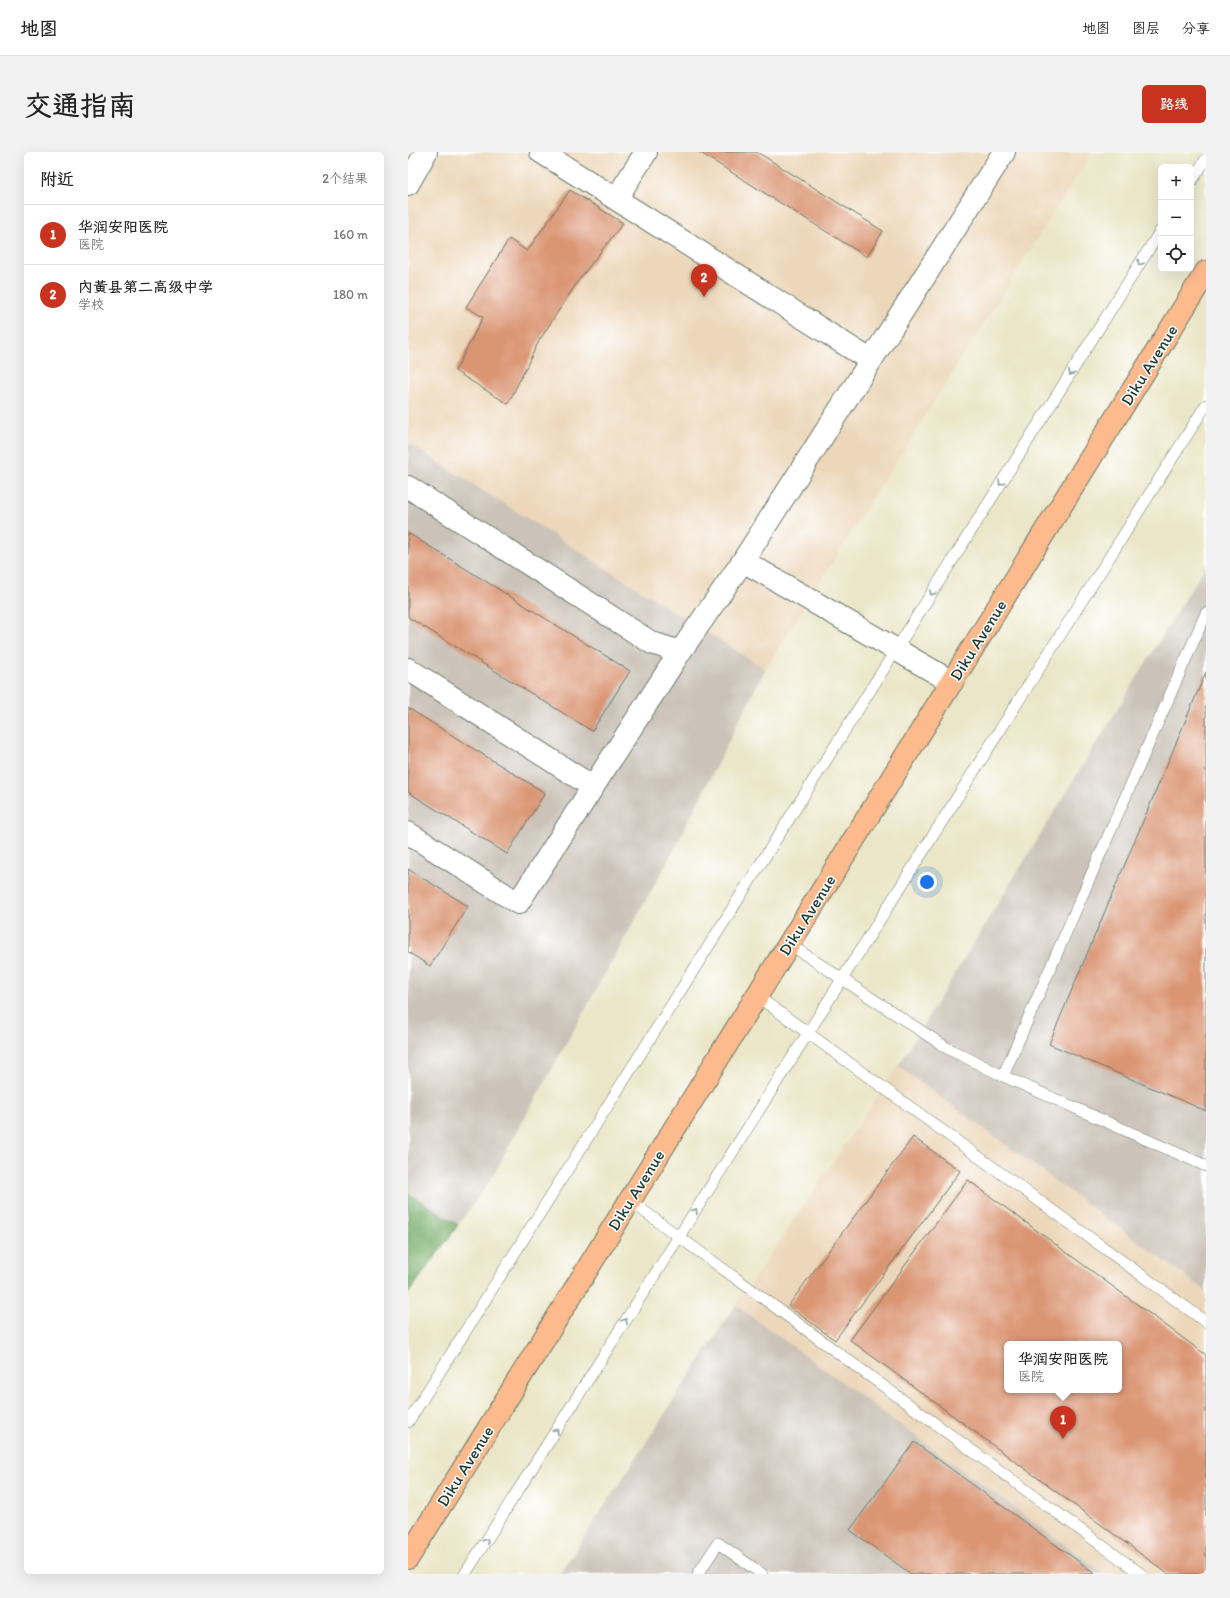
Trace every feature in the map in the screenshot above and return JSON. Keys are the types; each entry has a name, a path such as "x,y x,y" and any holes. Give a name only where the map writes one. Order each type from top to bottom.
{"highway":[{"name":"Diku Avenue","path":"408,1558 1206,272"}],"street":[{"path":"408,184 426,152"},
{"path":"541,152 870,360"},
{"path":"616,199 646,152"},
{"path":"408,833 518,903 680,652 743,561 1004,152"},
{"path":"408,487 652,643 680,652"},
{"path":"743,561 952,682"},
{"path":"408,669 593,787"}],"lane":[{"path":"1194,177 1206,159"},
{"path":"408,1422 1158,235"},
{"path":"465,1574 1206,405"},
{"path":"1003,1076 1206,613"},
{"path":"789,944 947,1048 1003,1076 1206,1166"},
{"path":"757,996 1206,1322"},
{"path":"630,1201 1141,1574"},
{"path":"698,1574 718,1543 762,1574"}],"shaded area":[{"path":"408,152 1092,152 765,669 408,443"},
{"path":"408,443 765,669 676,846 488,1184 458,1225 408,1193"},
{"path":"1206,565 1206,1291 898,1066"},
{"path":"898,1066 1206,1291 1206,1574 1105,1574 736,1305"},
{"path":"736,1305 1105,1574 560,1574"}],"green space":[{"path":"408,1193 458,1225 408,1294"}],"building":[{"path":"699,152 757,152 883,231 867,257"},
{"path":"570,190 623,223 578,281 539,341 508,404 455,371 483,317 466,307 509,239 527,251"},
{"path":"408,533 630,671 592,731 408,617"},
{"path":"1206,672 1206,1111 1049,1044"},
{"path":"408,708 545,793 507,854 408,792"},
{"path":"408,869 468,906 430,966 408,952"},
{"path":"913,1137 960,1171 835,1340 788,1306"},
{"path":"968,1180 1206,1355 1206,1574 1168,1574 850,1340"},
{"path":"914,1442 1096,1574 911,1574 850,1530"}],"place":[{"name":"内黄县第二高级中学","path":"704,297"},
{"name":"华润安阳医院","path":"1063,1439"}]}
